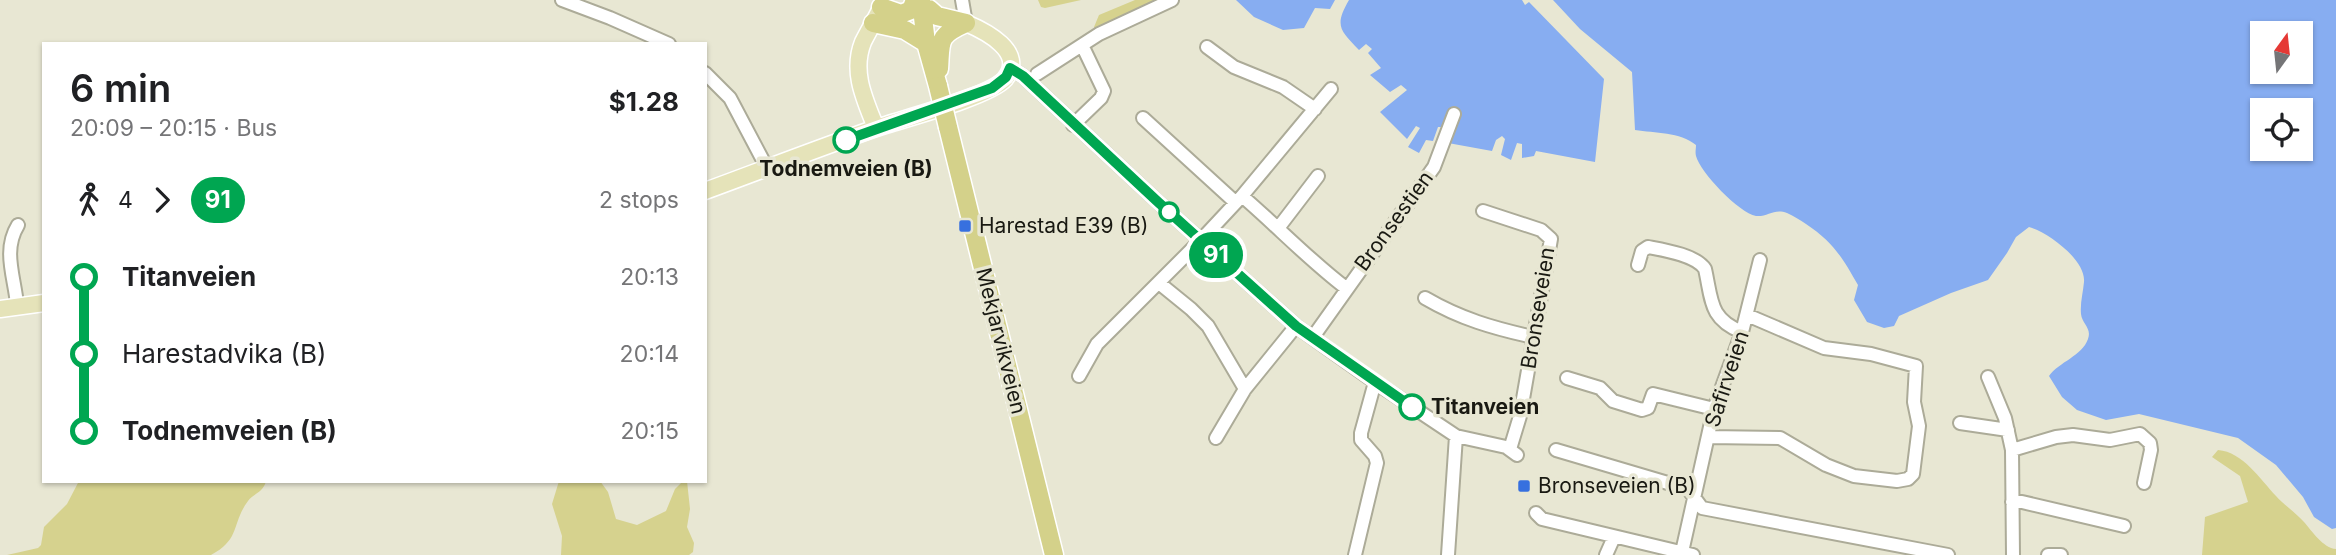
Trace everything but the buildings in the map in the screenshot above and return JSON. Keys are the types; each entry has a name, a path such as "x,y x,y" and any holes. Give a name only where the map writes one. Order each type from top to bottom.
{"highway":[{"path":"879,10 901,15 923,4 937,16 966,23"},
{"name":"Mekjarvikveien","path":"923,4 926,43 938,81"},
{"name":"Mekjarvikveien","path":"923,4 948,127 1054,555"},
{"path":"879,10 926,43"},
{"path":"938,81 940,42 949,31 966,23"}],"main road":[{"path":"876,128 858,75 858,58 879,10"},
{"path":"707,190 992,88 1008,72 1009,57 1000,41 966,23"},
{"path":"0,309 42,303"}],"street":[{"path":"562,0 664,42"},
{"path":"962,0 966,23"},
{"path":"1037,74 1099,34 1172,0"},
{"path":"1073,125 1101,98 1104,91 1082,45"},
{"path":"1207,47 1234,67 1283,87 1315,109"},
{"name":"Bronseveien","path":"1008,72 1041,94 1296,326 1456,436 1514,452 1551,239 1541,230 1483,211"},
{"path":"707,76 730,98 767,168"},
{"path":"1079,376 1097,344 1200,241 1331,89"},
{"name":"Bronsestien","path":"1312,337 1434,167 1454,114"},
{"name":"Bronsestien","path":"1143,118 1238,199 1279,227 1346,288"},
{"path":"1279,227 1318,176"},
{"path":"16,305 9,246 18,225"},
{"path":"1638,265 1642,251 1648,247 1670,251 1702,264 1716,314 1729,327 1742,332"},
{"name":"Safirveien","path":"1687,554 1693,497 1714,409 1742,332 1760,260"},
{"path":"1159,283 1208,326 1245,389"},
{"path":"1425,298 1447,311 1489,327 1534,337"},
{"path":"1708,437 1780,438 1826,465 1854,476 1897,481 1908,479 1913,474 1919,426 1914,402 1916,366 1871,354 1824,348 1747,315"},
{"path":"1216,438 1245,389 1296,326"},
{"path":"1988,377 2008,430 2012,450 2013,555"},
{"path":"1567,378 1600,388 1613,401 1642,410 1648,408 1653,394 1714,409"},
{"path":"1355,555 1377,463 1375,456 1361,440 1360,433 1375,382"},
{"path":"1960,423 2008,430"},
{"path":"2012,450 2056,437 2073,435 2110,440 2140,434 2150,443 2151,450 2144,483"},
{"path":"1448,555 1456,436"},
{"path":"1556,450 1688,489 1702,508 1948,555"},
{"path":"2012,502 2124,526"},
{"path":"1536,513 1542,520 1663,546 1687,554"},
{"path":"1606,555 1614,537"},
{"path":"2048,555 2061,555"}],"shaded area":[{"path":"1038,0 1081,0 1045,8 1041,7"},
{"path":"1135,0 1167,0 1096,31 1094,27 1099,15"},
{"path":"2218,450 2235,456 2250,467 2318,538 2327,546 2336,549 2336,555 2202,555 2205,517 2248,502 2240,476 2212,457"},
{"path":"78,483 265,483 243,509 227,543 211,555 7,555 38,548 44,527 67,504"},
{"path":"558,483 601,483 608,492 616,519 637,525 666,511 675,489 681,483 687,483 690,509 687,527 694,543 693,552 689,555 561,555 562,536 552,504"}],"water":[{"path":"1236,0 1335,0 1330,9 1315,8 1304,28 1283,30 1254,17"},
{"path":"1349,0 1522,0 1525,5 1529,2 1604,79 1595,162 1536,151 1534,156 1522,158 1522,144 1517,143 1511,160 1501,155 1505,139 1502,136 1496,140 1492,151 1448,143 1452,113 1441,127 1438,127 1433,141 1426,140 1419,153 1408,147 1420,128 1416,126 1407,139 1380,112 1407,90 1401,85 1390,92 1370,75 1381,68 1368,53 1372,49 1366,44 1359,50 1341,27 1342,16"},
{"path":"1553,0 2336,0 2336,528 2332,529 2314,517 2303,497 2276,465 2238,438 2139,414 2106,420 2077,410 2062,397 2049,376 2081,350 2089,332 2081,314 2083,274 2072,256 2046,235 2029,227 2016,237 1988,280 1899,316 1894,326 1884,328 1867,322 1854,300 1858,285 1842,258 1823,237 1787,213 1756,216 1740,208 1705,172 1696,156 1696,145 1690,141 1667,134 1635,130 1632,72 1580,29"}],"bus line":[{"name":"91","path":"846,140 992,88 1006,77 1010,68 1023,76 1073,125 1296,326 1412,407"}],"place":[{"name":"Todnemveien (B)","path":"846,140"},
{"name":"Harestad E39 (B)","path":"965,226"},
{"name":"Titanveien","path":"1412,407"},
{"name":"Bronseveien (B)","path":"1524,486"}]}
